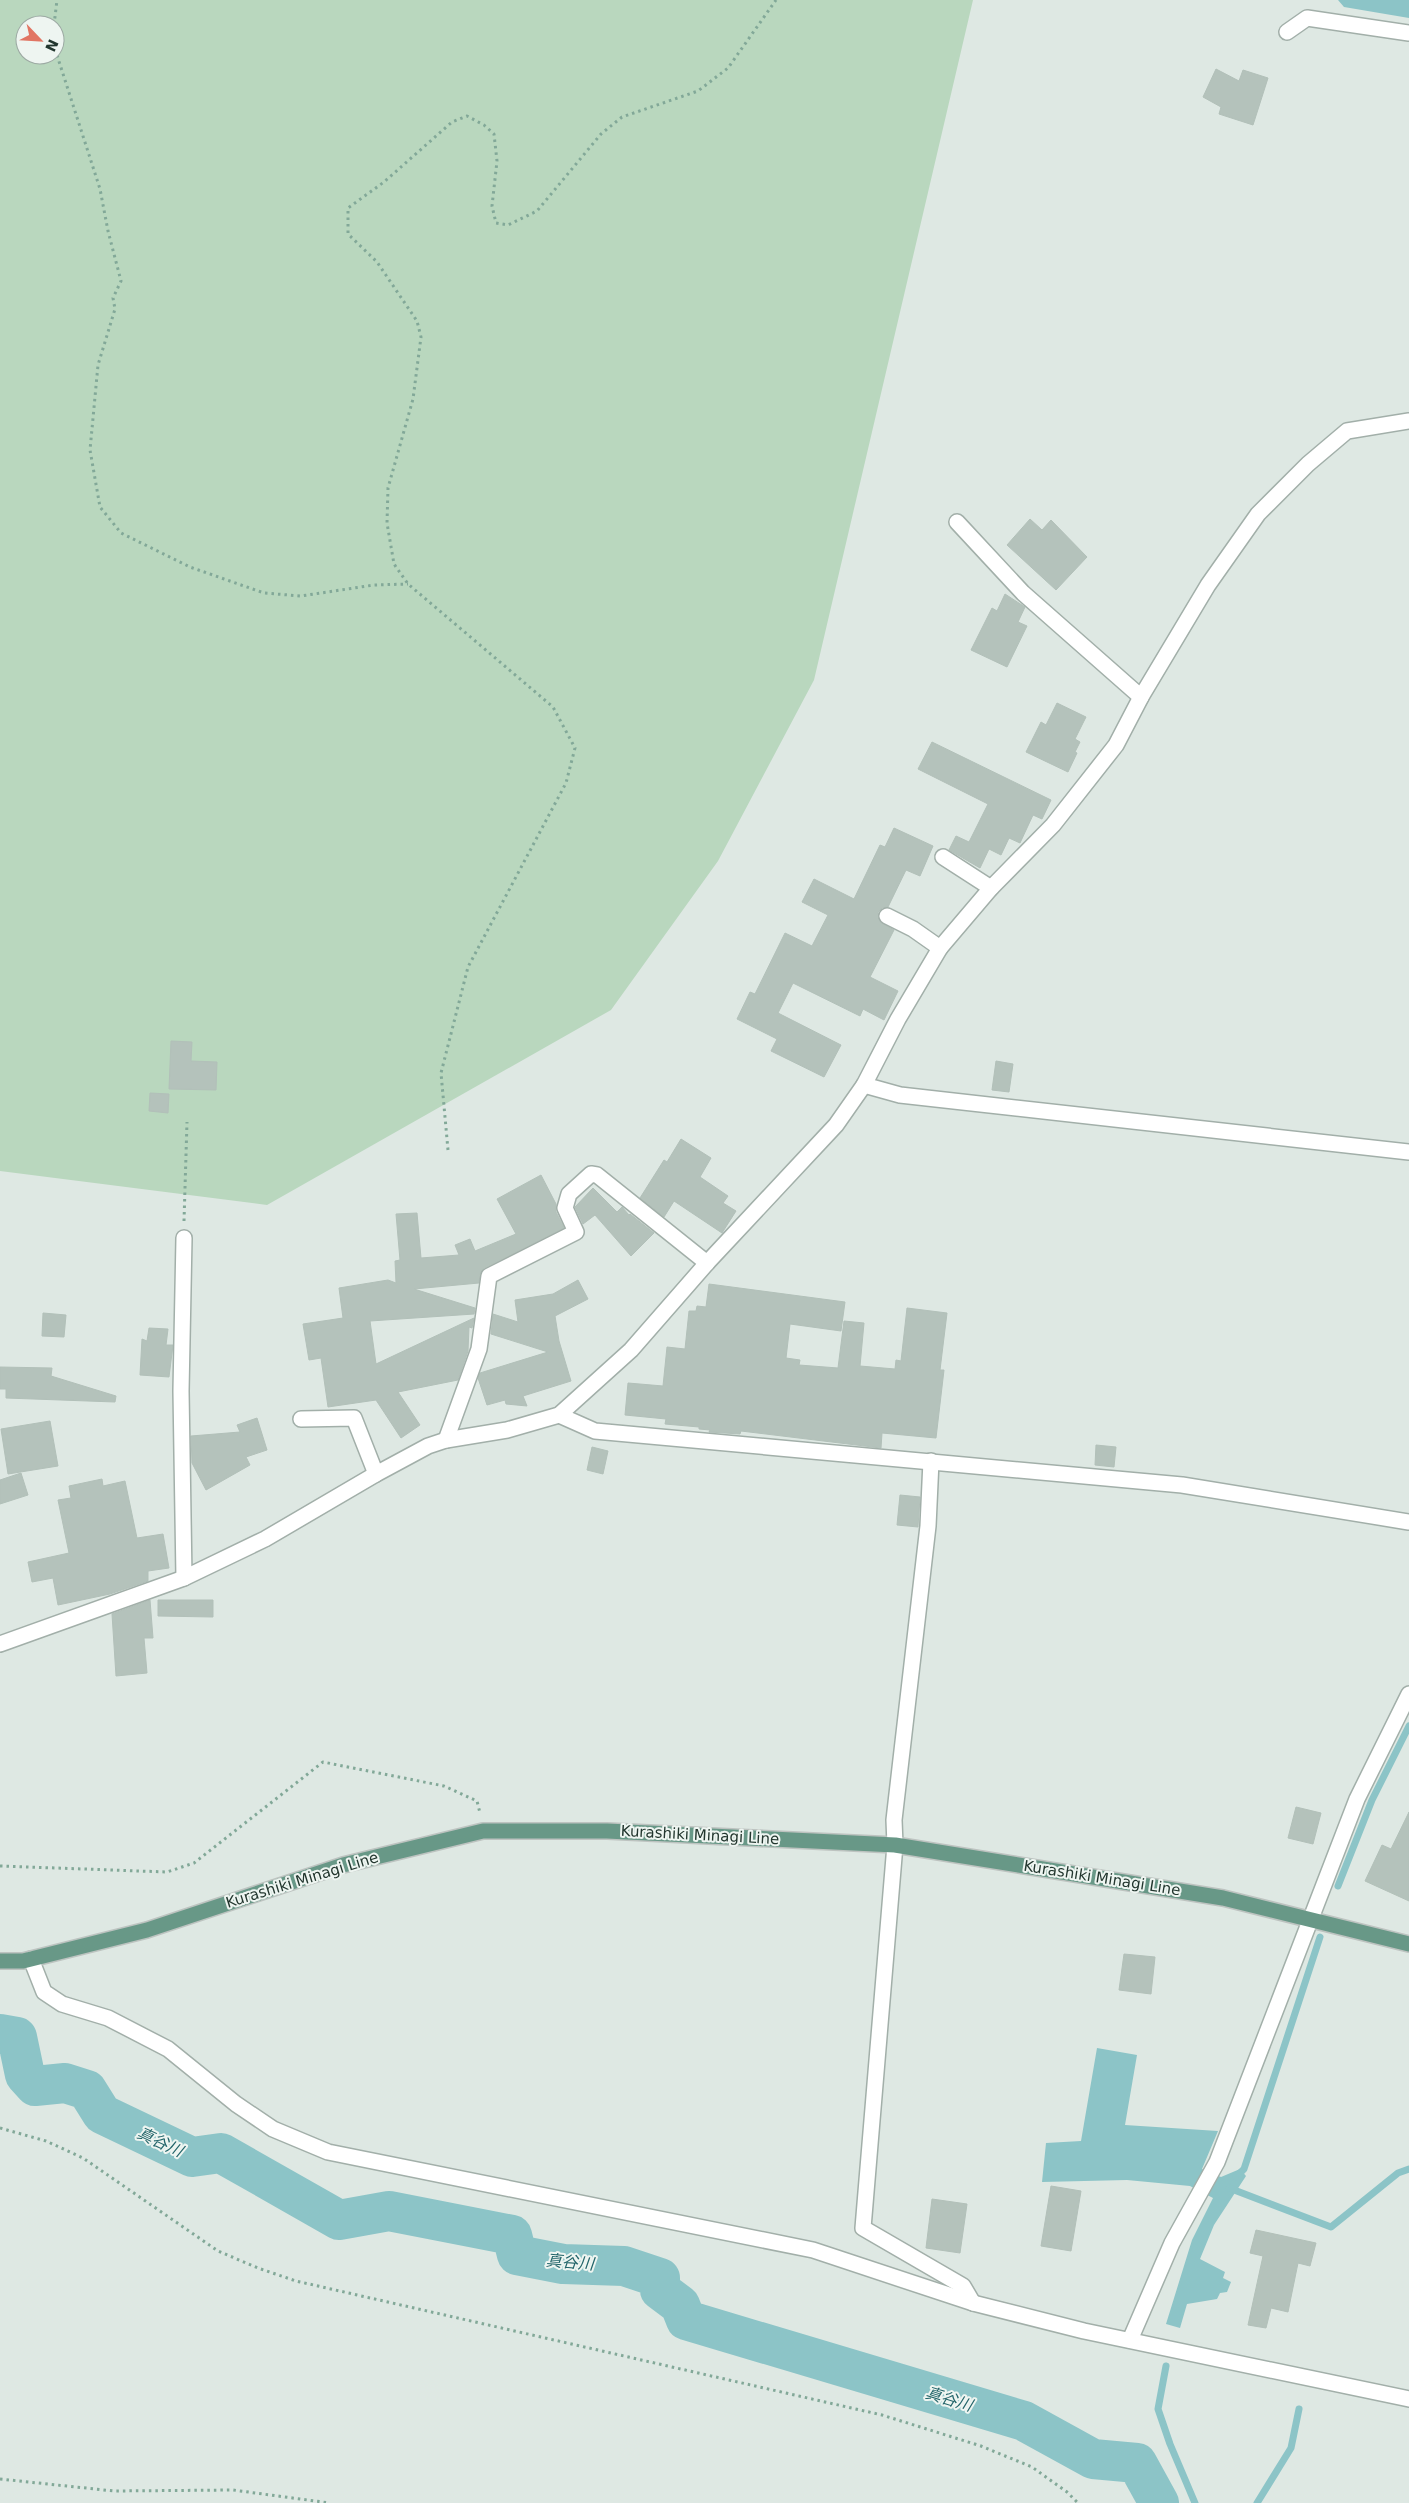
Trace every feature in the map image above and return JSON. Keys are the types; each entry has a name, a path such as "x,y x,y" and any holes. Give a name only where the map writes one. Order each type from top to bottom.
{"main road":[{"name":"Kurashiki Minagi Line","path":"0,1961 31,1959 147,1930 343,1865 483,1831 607,1830 896,1845 1222,1898 1409,1944"}],"street":[{"path":"1287,32 1307,18 1409,33"},
{"path":"0,1644 184,1578 264,1539 428,1446 446,1440 507,1430 559,1415 631,1350 707,1263 836,1125 864,1085 898,1019 940,948 991,888 1053,825 1116,744 1141,697 1208,585 1258,514 1308,464 1347,431 1409,421"},
{"path":"957,522 1023,593 1141,697"},
{"path":"943,857 991,888"},
{"path":"886,916 913,929 940,948"},
{"path":"864,1085 900,1095 1409,1152"},
{"path":"446,1440 479,1349 489,1276 576,1232 565,1208 569,1194 591,1174 598,1175 707,1263"},
{"path":"184,1238 181,1390 184,1578"},
{"path":"559,1415 595,1431 1182,1485 1409,1522"},
{"path":"301,1420 354,1418 376,1474"},
{"path":"931,1461 928,1526 894,1820 896,1845 863,2228 963,2286 973,2303"},
{"path":"1130,2340 1172,2243 1217,2162 1357,1799 1409,1694"},
{"path":"31,1959 44,1992 62,2004 108,2018 168,2049 236,2104 273,2129 328,2152 813,2250 973,2303 1084,2331 1409,2399"}],"path":[{"path":"55,15 57,0"},
{"path":"448,1150 441,1073 468,967 566,783 575,748 553,707 408,584 394,564 387,523 388,488 413,399 421,337 417,321 377,262 348,234 348,208 384,182 444,128 452,122 467,116 484,124 494,134 497,161 492,206 496,223 508,225 537,211 600,134 622,117 698,91 728,68 776,0"},
{"path":"60,65 100,189 108,231 121,281 113,298 115,309 98,365 90,450 100,507 121,533 190,567 264,593 301,596 374,585 408,584"},
{"path":"184,1238 187,1122"},
{"path":"0,1866 167,1872 194,1863 323,1762 444,1786 477,1801 483,1831"},
{"path":"0,2128 46,2141 83,2158 218,2251 258,2268 296,2280 882,2415 980,2446 1032,2467 1067,2492 1078,2503"},
{"path":"0,2478 114,2492 233,2490 330,2503"}],"green space":[{"path":"0,0 973,0 814,680 718,861 611,1010 267,1205 0,1171"}],"water":[{"path":"1338,0 1409,0 1409,18 1344,7"},
{"path":"1097,2048 1137,2055 1125,2125 1218,2131 1202,2169 1221,2177 1240,2169 1246,2176 1214,2225 1200,2259 1225,2272 1223,2278 1231,2282 1227,2292 1220,2293 1217,2299 1187,2304 1180,2328 1166,2324 1192,2240 1213,2198 1190,2186 1127,2180 1042,2182 1046,2143 1081,2141"}],"building":[{"path":"1216,69 1239,81 1243,70 1268,78 1253,125 1219,114 1221,107 1203,97"},
{"path":"1030,519 1042,530 1051,520 1087,557 1056,590 1007,545"},
{"path":"1005,594 1025,607 1018,622 1027,626 1007,667 971,650 992,608 997,611"},
{"path":"1057,703 1086,717 1075,739 1080,742 1068,772 1026,752 1041,722 1046,725"},
{"path":"932,742 1051,800 1042,819 1033,815 1020,843 1009,838 1001,855 989,849 980,868 949,850 956,836 969,842 988,804 918,769"},
{"path":"894,828 933,846 920,876 906,870 888,907 882,908 878,912 880,922 894,930 870,977 898,991 884,1020 863,1009 860,1016 793,983 778,1013 841,1045 824,1077 771,1051 777,1039 737,1019 750,992 755,994 785,933 812,946 828,915 802,902 814,879 854,899 880,845 885,847"},
{"path":"171,1041 192,1042 191,1061 217,1062 216,1090 169,1089"},
{"path":"996,1061 1013,1064 1009,1092 992,1090"},
{"path":"150,1093 169,1094 168,1113 149,1111"},
{"path":"681,1139 711,1158 700,1177 728,1196 723,1203 736,1211 722,1233 674,1201 664,1217 640,1198 664,1160 667,1162"},
{"path":"541,1175 556,1204 556,1212 564,1228 484,1268 480,1274 479,1283 414,1289 475,1308 474,1314 370,1321 376,1364 474,1318 472,1328 469,1327 468,1351 458,1380 398,1392 420,1425 401,1438 376,1400 328,1407 321,1358 309,1360 303,1324 343,1318 339,1288 388,1280 396,1283 395,1261 400,1260 396,1214 417,1213 421,1258 459,1255 455,1245 470,1239 475,1251 516,1234 497,1199"},
{"path":"593,1188 617,1212 622,1207 629,1215 654,1233 631,1256 595,1215 583,1224 575,1207"},
{"path":"578,1280 588,1299 555,1316 559,1341 571,1381 523,1396 527,1406 506,1404 505,1400 487,1405 478,1378 480,1373 548,1352 491,1334 493,1314 518,1322 515,1300 553,1294"},
{"path":"709,1284 845,1302 841,1331 790,1324 786,1358 800,1360 799,1365 838,1368 844,1321 864,1323 860,1366 895,1369 896,1360 901,1361 907,1308 947,1313 940,1370 944,1370 936,1438 882,1433 881,1448 741,1431 740,1434 709,1432 710,1430 699,1429 699,1427 665,1424 666,1419 625,1415 628,1383 663,1386 667,1347 685,1349 689,1311 696,1311 697,1306 706,1307"},
{"path":"43,1313 66,1315 64,1337 42,1336"},
{"path":"149,1328 168,1329 166,1345 173,1345 169,1377 140,1375 142,1339 147,1341"},
{"path":"0,1367 52,1368 51,1376 116,1396 115,1402 6,1398 6,1389 0,1389"},
{"path":"257,1418 267,1450 246,1457 250,1465 206,1490 192,1463 191,1436 240,1432 237,1425"},
{"path":"50,1421 58,1466 8,1474 1,1429"},
{"path":"1096,1445 1116,1447 1114,1467 1095,1465"},
{"path":"592,1447 608,1451 603,1474 587,1470"},
{"path":"21,1473 28,1495 0,1504 0,1480"},
{"path":"102,1479 103,1486 125,1481 137,1538 163,1534 169,1568 148,1571 148,1581 110,1594 58,1605 53,1578 32,1582 28,1562 69,1553 58,1500 71,1498 69,1486"},
{"path":"900,1495 920,1497 918,1527 897,1525"},
{"path":"150,1600 153,1638 144,1638 147,1673 116,1676 112,1614"},
{"path":"158,1600 213,1600 213,1617 158,1616"},
{"path":"1296,1807 1321,1813 1313,1844 1288,1838"},
{"path":"1409,1812 1409,1901 1365,1881 1382,1845 1391,1849"},
{"path":"1124,1954 1155,1957 1151,1994 1119,1990"},
{"path":"1051,2186 1081,2191 1071,2251 1041,2246"},
{"path":"932,2199 967,2204 960,2253 926,2248"},
{"path":"1256,2230 1316,2243 1310,2266 1298,2263 1288,2312 1271,2308 1266,2328 1248,2325 1263,2256 1250,2253"}],"waterway":[{"path":"1338,1886 1372,1800 1409,1726"},
{"path":"1236,2177 1244,2169 1320,1937"},
{"name":"真谷川","path":"0,2034 17,2037 25,2075 35,2086 65,2083 87,2090 102,2114 192,2157 221,2153 339,2220 389,2211 512,2235 517,2255 563,2264 624,2266 660,2278 660,2290 680,2305 686,2320 1024,2421 1093,2459 1137,2463 1159,2503"},
{"path":"1229,2188 1331,2227 1398,2173 1409,2169"},
{"path":"1166,2366 1158,2409 1170,2444 1195,2503"},
{"path":"1257,2503 1291,2448 1299,2409"}]}
